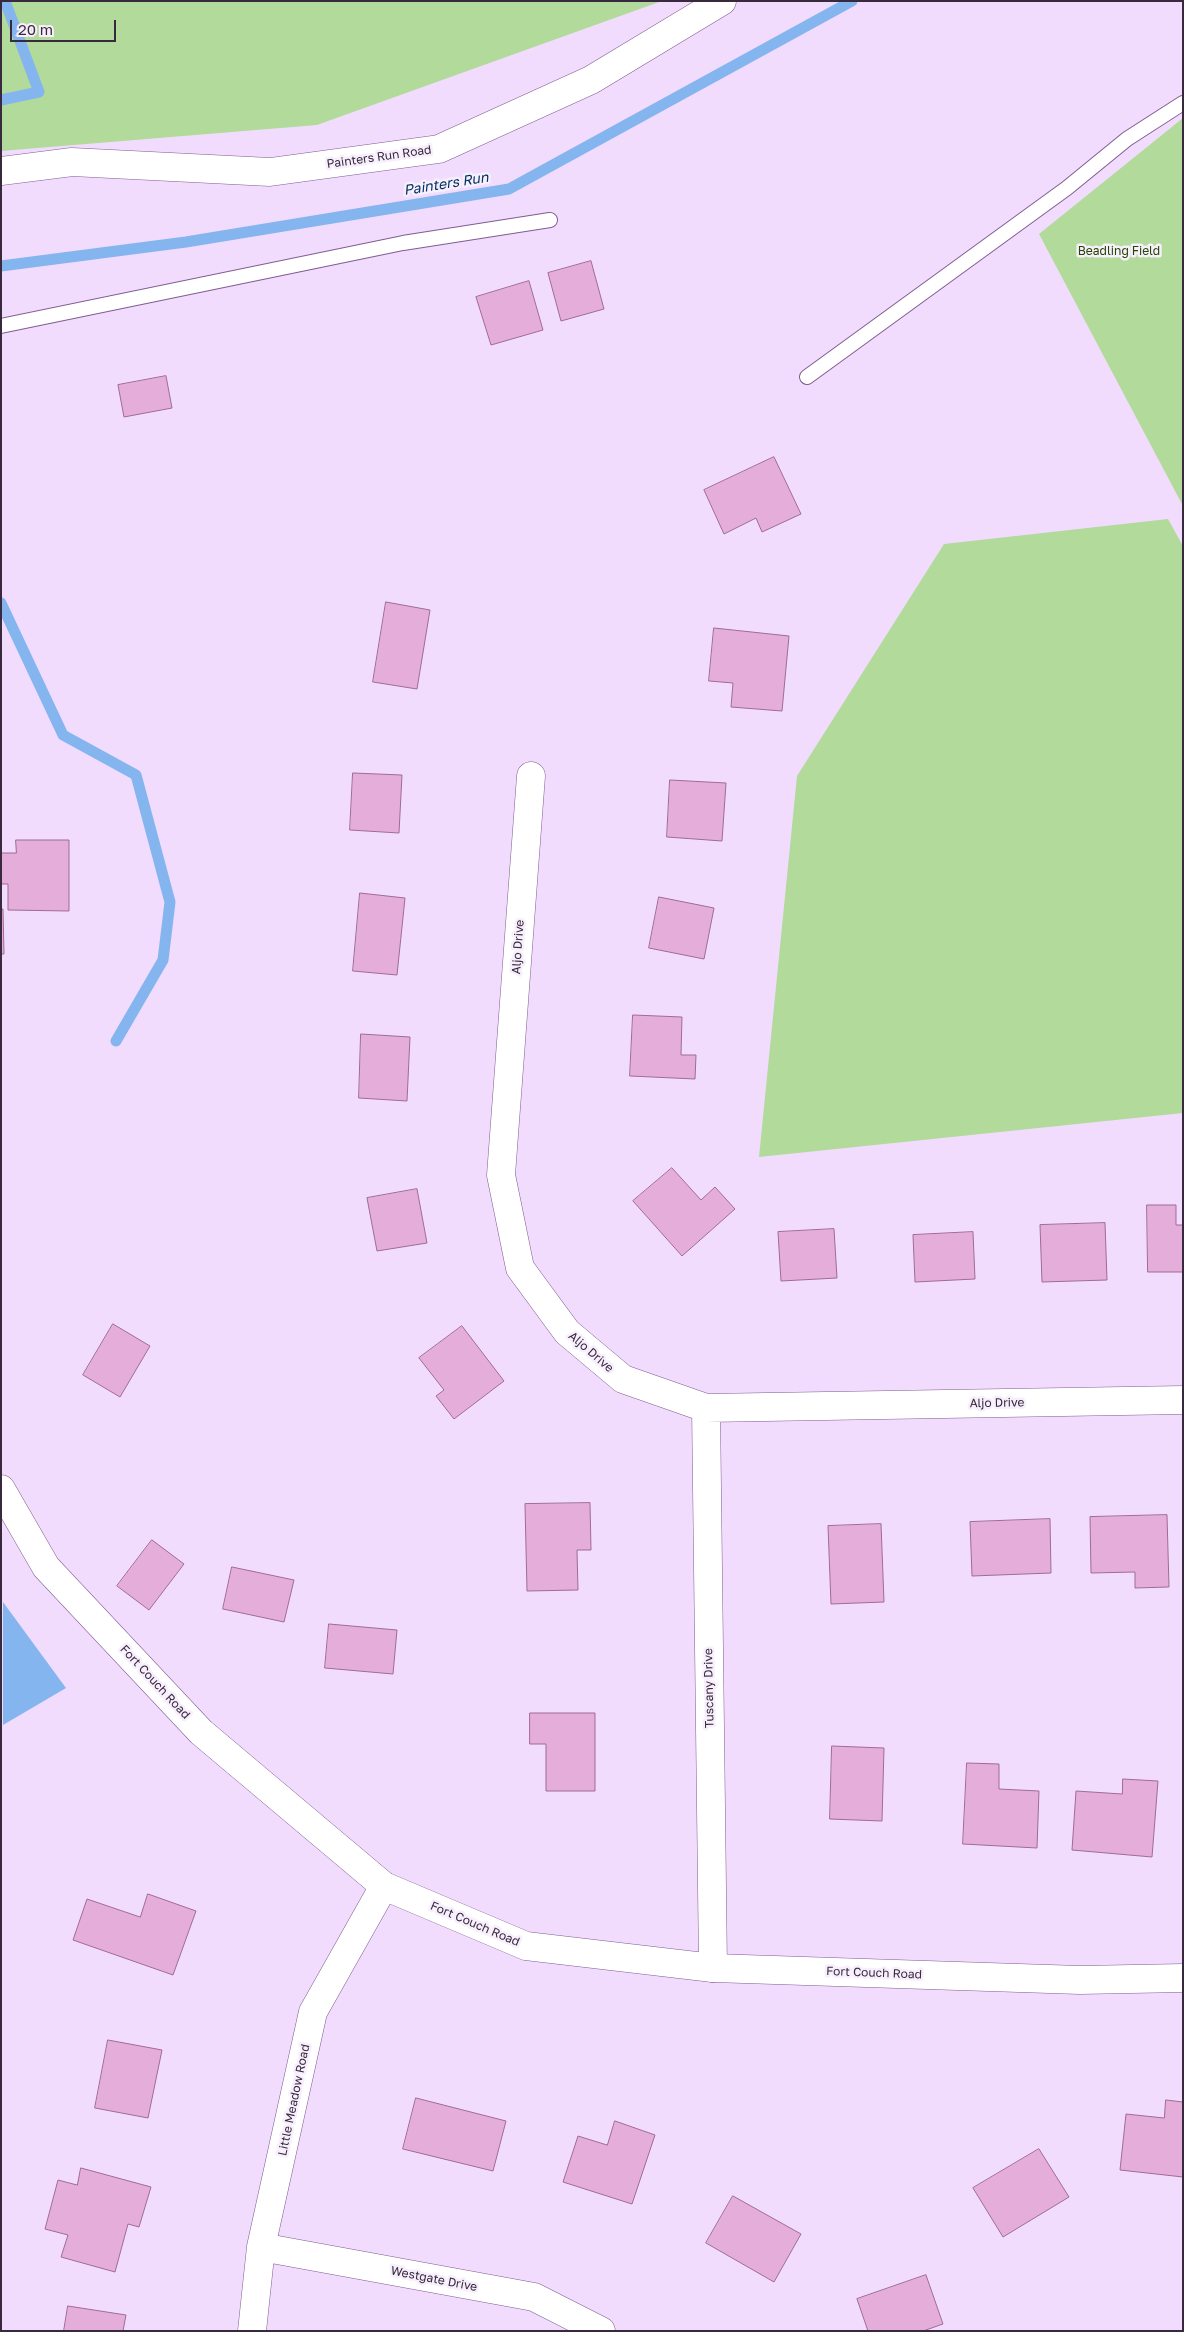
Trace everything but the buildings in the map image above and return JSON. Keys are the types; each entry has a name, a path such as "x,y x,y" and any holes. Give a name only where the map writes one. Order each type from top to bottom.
{"street":[{"name":"Painters Run Road","path":"1,171 72,162 270,172 439,149 591,80 722,1"},
{"name":"Aljo Drive","path":"531,776 501,1175 520,1268 567,1332 623,1379 706,1408 1183,1400"},
{"name":"Tuscany Drive","path":"706,1408 713,1968"},
{"name":"Fort Couch Road","path":"1,1489 46,1566 201,1732 384,1886 526,1946 713,1968 1080,1980 1183,1978"},
{"name":"Little Meadow Road","path":"252,2331 262,2247 314,2012 384,1886"},
{"name":"Westgate Drive","path":"262,2247 534,2297 601,2331"}],"lane":[{"path":"807,377 1067,188 1127,139 1183,103"},
{"path":"1,326 403,244 550,220"}],"green space":[{"path":"1,1 662,1 317,125 1,151"},
{"name":"Beadling Field","path":"1183,118 1183,506 1039,234"},
{"path":"1168,519 1183,546 1183,1113 759,1157 797,776 944,544"}],"water":[{"path":"3,1602 66,1688 3,1725"}],"waterway":[{"path":"1,100 39,92 5,1"},
{"name":"Painters Run","path":"1,266 186,242 509,189 852,1"},
{"path":"1,603 63,735 136,775 170,902 163,960 116,1041"}]}
